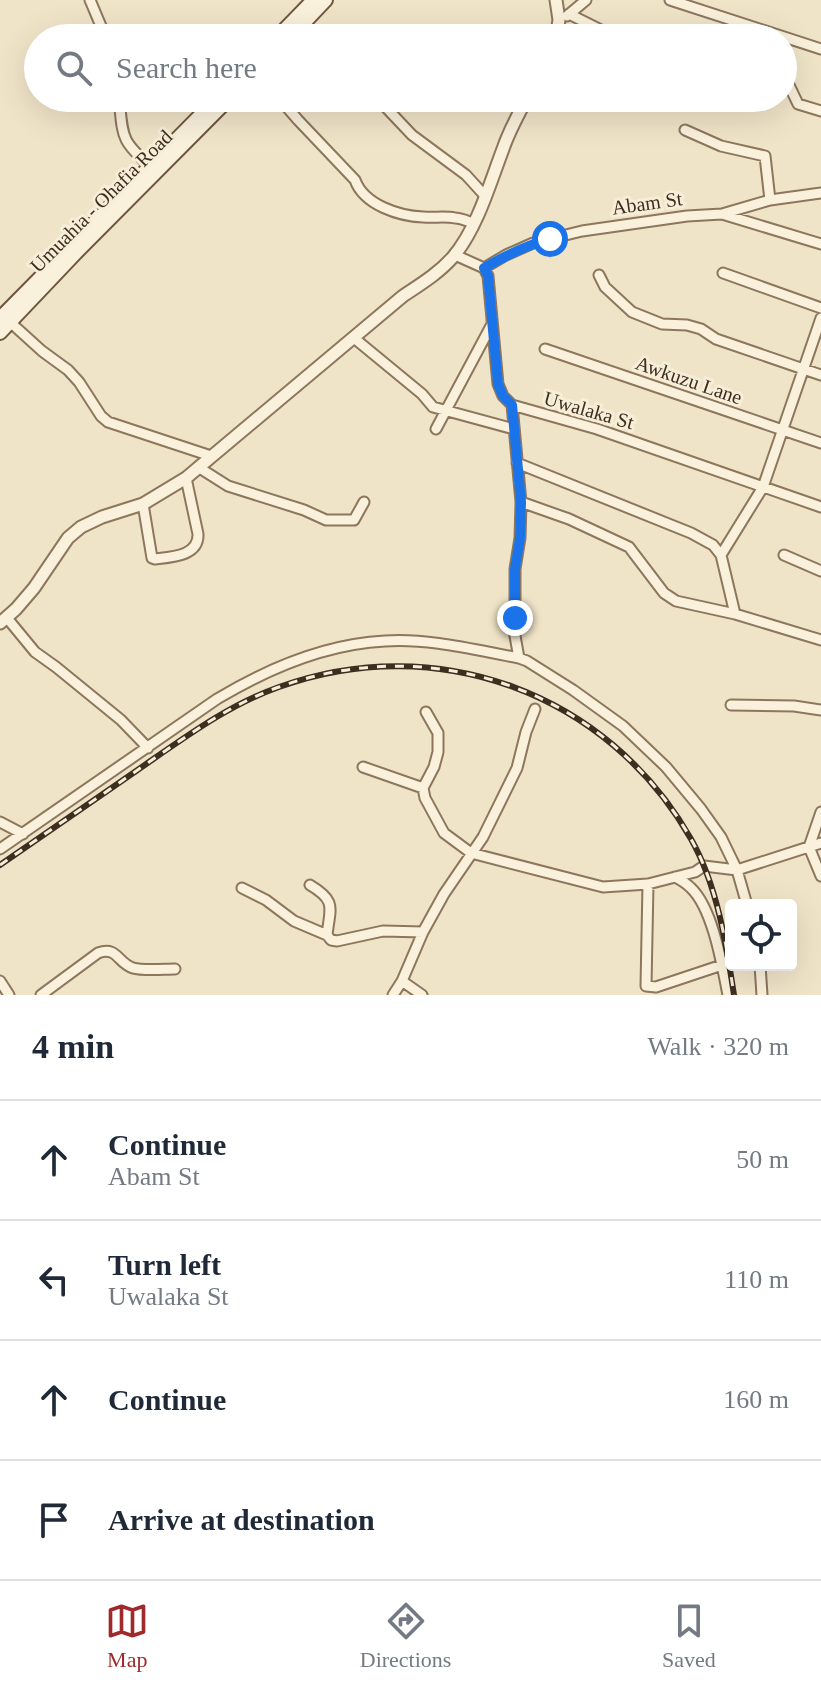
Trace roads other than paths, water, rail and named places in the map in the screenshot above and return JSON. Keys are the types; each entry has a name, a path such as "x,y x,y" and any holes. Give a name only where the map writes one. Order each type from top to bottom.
{"main road":[{"path":"290,24 313,0"},
{"path":"304,24 326,0"},
{"name":"Umuahia - Ohafia Road","path":"0,333 3,319 76,253 205,112"},
{"name":"Umuahia - Ohafia Road","path":"27,298 150,166 214,112"}],"street":[{"path":"90,0 100,24"},
{"path":"556,0 564,17 582,24"},
{"path":"561,24 564,17 586,0"},
{"path":"670,0 744,24"},
{"path":"797,41 821,49"},
{"path":"797,102 821,111"},
{"path":"121,112 124,139 133,152 150,166"},
{"path":"291,112 355,180 358,189 378,205 397,213 455,218 473,223"},
{"path":"390,112 412,135 466,175 486,197"},
{"path":"148,748 121,720 35,652 3,621 34,588 68,538 81,527 143,504 186,478 403,296 438,272 455,255 473,223 520,112"},
{"path":"685,130 721,146 765,156 770,200"},
{"name":"Abam St","path":"484,268 533,243 582,231 722,214 770,200 821,193"},
{"path":"722,214 821,244"},
{"path":"455,255 484,268"},
{"name":"Uwalaka St","path":"484,268 488,276 498,384 503,396 512,405 597,429 821,507"},
{"path":"723,273 821,308"},
{"path":"599,275 605,287 632,312 662,324 701,329 716,339 821,375"},
{"path":"721,555 763,487 821,318"},
{"path":"3,319 68,370 108,422 211,456"},
{"path":"436,429 492,324"},
{"path":"354,338 422,394 433,407 514,429"},
{"name":"Awkuzu Lane","path":"545,349 821,443"},
{"path":"512,405 521,502 515,569 515,636 519,658"},
{"path":"517,463 691,533 713,545 721,555 735,614"},
{"path":"198,467 228,486 326,520 354,520 364,502"},
{"path":"143,504 152,558 177,556 193,550 198,534 186,478"},
{"path":"521,502 569,519 629,547 664,593 676,601 735,614 821,640"},
{"path":"784,555 821,571"},
{"path":"0,849 243,684 272,670 358,644 420,642 469,648 527,661 623,726 666,767 721,837 737,870 745,899"},
{"path":"731,705 794,706 821,710"},
{"path":"393,995 444,894 483,837 517,768 535,709"},
{"path":"426,712 438,733 438,752 423,788 425,798 444,833 471,853 603,887 648,884 695,872 704,866 737,870 821,843"},
{"path":"363,767 423,788"},
{"path":"821,812 809,847 821,876"},
{"path":"0,822 23,834"},
{"path":"675,877 697,896 716,938 728,995"},
{"path":"648,884 646,986 656,987 722,965"},
{"path":"310,885 328,897 327,935"},
{"path":"242,888 331,940 383,931 423,932"},
{"path":"41,995 98,953 107,950 134,969 175,969"},
{"path":"760,971 762,995"},
{"path":"0,981 9,995"},
{"path":"402,981 422,995"}],"railway":[{"path":"0,865 190,734 260,694 339,671 398,666 457,672 513,687 566,712 614,746 656,788 691,839 708,875 724,934 734,995"}]}
